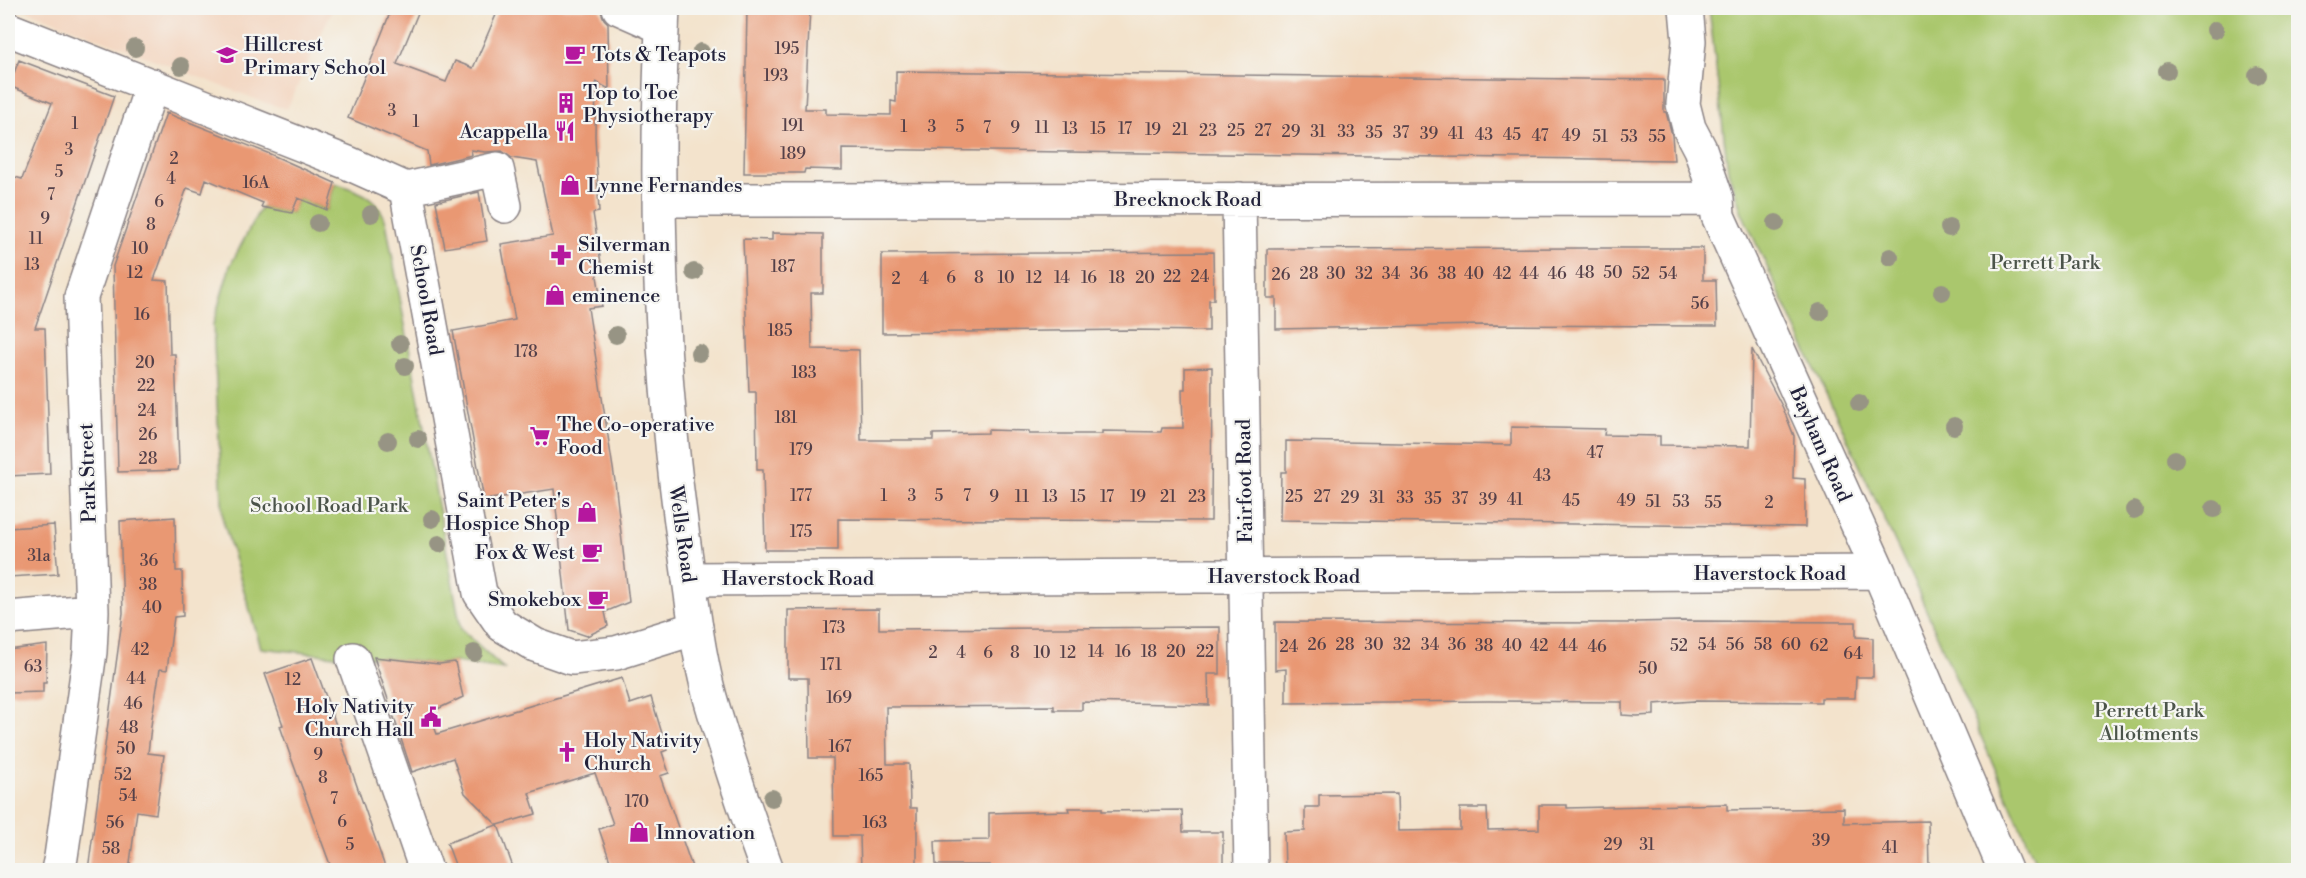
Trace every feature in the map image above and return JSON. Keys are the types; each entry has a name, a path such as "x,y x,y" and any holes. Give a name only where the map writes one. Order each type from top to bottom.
{"main road":[{"path":"619,8 662,17"},
{"name":"Bayham Road","path":"1686,8 1689,41 1688,71 1683,104 1689,128 1700,149 1717,199 1718,216 1879,572 2006,870"},
{"name":"Wells Road","path":"662,17 660,200 665,333 677,496 696,628 714,711 767,870"},
{"path":"8,29 406,189 498,169 505,206"},
{"name":"Park Street","path":"58,870 90,652 92,611 81,297 152,85"},
{"name":"School Road","path":"406,189 480,592 485,601 502,625 535,645 572,658 616,653 696,628"},
{"name":"Fairfoot Road","path":"1239,199 1251,870"},
{"name":"Brecknock Road","path":"660,200 1717,199"},
{"name":"Haverstock Road","path":"689,579 1879,572"},
{"path":"8,618 92,611"},
{"path":"353,658 426,870"}],"shaded area":[{"name":"Hillcrest Primary School","path":"21,8 333,8 287,109 263,102"}],"green space":[{"name":"Perrett Park","path":"1709,8 2298,8 2298,870 2039,870 1917,589 1742,213 1728,171"},
{"name":"School Road Park","path":"335,183 360,192 372,200 378,206 386,222 461,629 504,669 455,662 439,664 261,648 223,520 213,324 230,266 261,207 292,213 298,198 327,210"}],"building":[{"path":"392,8 420,8 397,64 446,82 455,61 473,68 499,8 596,8 600,9 608,23 609,89 596,82 595,136 599,212 593,213 602,269 596,270 602,306 588,308 615,481 629,602 605,612 608,626 587,636 569,630 554,489 484,500 453,331 515,320 501,244 553,236 537,162 512,158 502,151 471,150 472,155 429,165 427,151 348,118"},
{"path":"747,8 810,8 805,109 826,109 826,114 891,115 891,101 896,102 896,71 1664,80 1664,112 1666,112 1672,135 1674,160 842,149 842,170 805,169 804,173 744,173"},
{"path":"19,60 114,96 35,328 45,328 50,474 8,476 8,199 15,177 22,179 52,103 9,86"},
{"path":"166,113 270,154 335,183 327,210 298,198 292,213 261,207 263,203 206,179 202,193 187,188 154,280 168,281 170,354 175,354 178,470 118,472 113,266"},
{"path":"479,192 487,241 445,248 436,202"},
{"path":"772,233 823,234 823,293 811,293 812,349 859,350 861,440 933,440 933,434 988,433 988,430 1029,431 1029,434 1102,434 1102,431 1161,432 1162,428 1183,428 1182,389 1185,389 1185,368 1212,367 1211,521 838,519 838,550 765,550 763,470 757,470 756,392 749,392 743,239 772,240"},
{"path":"1703,248 1703,280 1716,280 1717,326 1482,325 1276,329 1276,298 1267,298 1267,249"},
{"path":"1213,252 1214,300 1209,300 1209,331 882,333 882,254"},
{"path":"1752,349 1783,408 1794,436 1793,478 1805,479 1805,527 1280,520 1281,472 1286,472 1286,441 1511,445 1511,427 1605,429 1604,435 1660,436 1660,445 1750,446"},
{"path":"175,517 176,571 182,571 183,616 174,617 167,670 160,669 152,718 148,753 164,755 156,814 137,811 129,870 88,870 123,613 120,521"},
{"path":"54,525 58,574 8,577 8,528"},
{"path":"879,609 879,629 1220,627 1220,674 1208,674 1209,705 1082,702 1082,710 1054,710 1054,706 886,707 887,764 909,764 910,808 917,808 917,865 910,865 910,870 861,870 860,836 834,836 833,758 809,758 808,678 788,678 788,610"},
{"path":"1275,622 1636,623 1856,622 1856,637 1873,638 1873,677 1856,677 1855,698 1821,698 1821,702 1694,701 1654,704 1654,715 1637,716 1622,715 1622,702 1286,703 1286,669 1275,670"},
{"path":"47,645 46,683 43,683 43,692 8,693 8,650"},
{"path":"374,657 439,664 455,662 463,697 429,713 437,734 622,678 630,704 651,697 667,750 662,752 669,773 660,776 693,870 613,870 599,829 613,824 595,773 529,793 536,814 498,825 514,870 457,870 447,843 497,825 465,793 453,758 412,772"},
{"path":"312,658 386,870 332,870 289,752 280,726 283,725 265,674"},
{"path":"1397,794 1398,831 1460,830 1460,808 1487,808 1488,830 1539,829 1539,805 1567,805 1567,808 1727,804 1727,810 1844,808 1844,823 1928,821 1929,870 1285,870 1284,832 1305,831 1305,807 1319,807 1319,795"},
{"path":"1068,808 1102,808 1102,811 1182,810 1183,832 1223,832 1223,870 990,870 990,865 936,865 935,841 989,840 989,813 1069,811"}],"place":[{"name":"Tots & Teapots","path":"575,54"},
{"name":"Hillcrest Primary School","path":"227,55"},
{"name":"Top to Toe Physiotherapy","path":"566,103"},
{"name":"Acappella","path":"565,131"},
{"name":"Lynne Fernandes","path":"570,185"},
{"name":"Silverman Chemist","path":"561,255"},
{"name":"eminence","path":"555,295"},
{"name":"The Co-operative Food","path":"540,436"},
{"name":"Saint Peter's Hospice Shop","path":"587,512"},
{"name":"Fox & West","path":"592,552"},
{"name":"Smokebox","path":"598,599"},
{"name":"Holy Nativity Church Hall","path":"431,717"},
{"name":"Holy Nativity Church","path":"567,752"},
{"name":"Innovation","path":"639,832"}],"park label":[{"name":"Perrett Park Allotments","path":"2149,722"}]}
